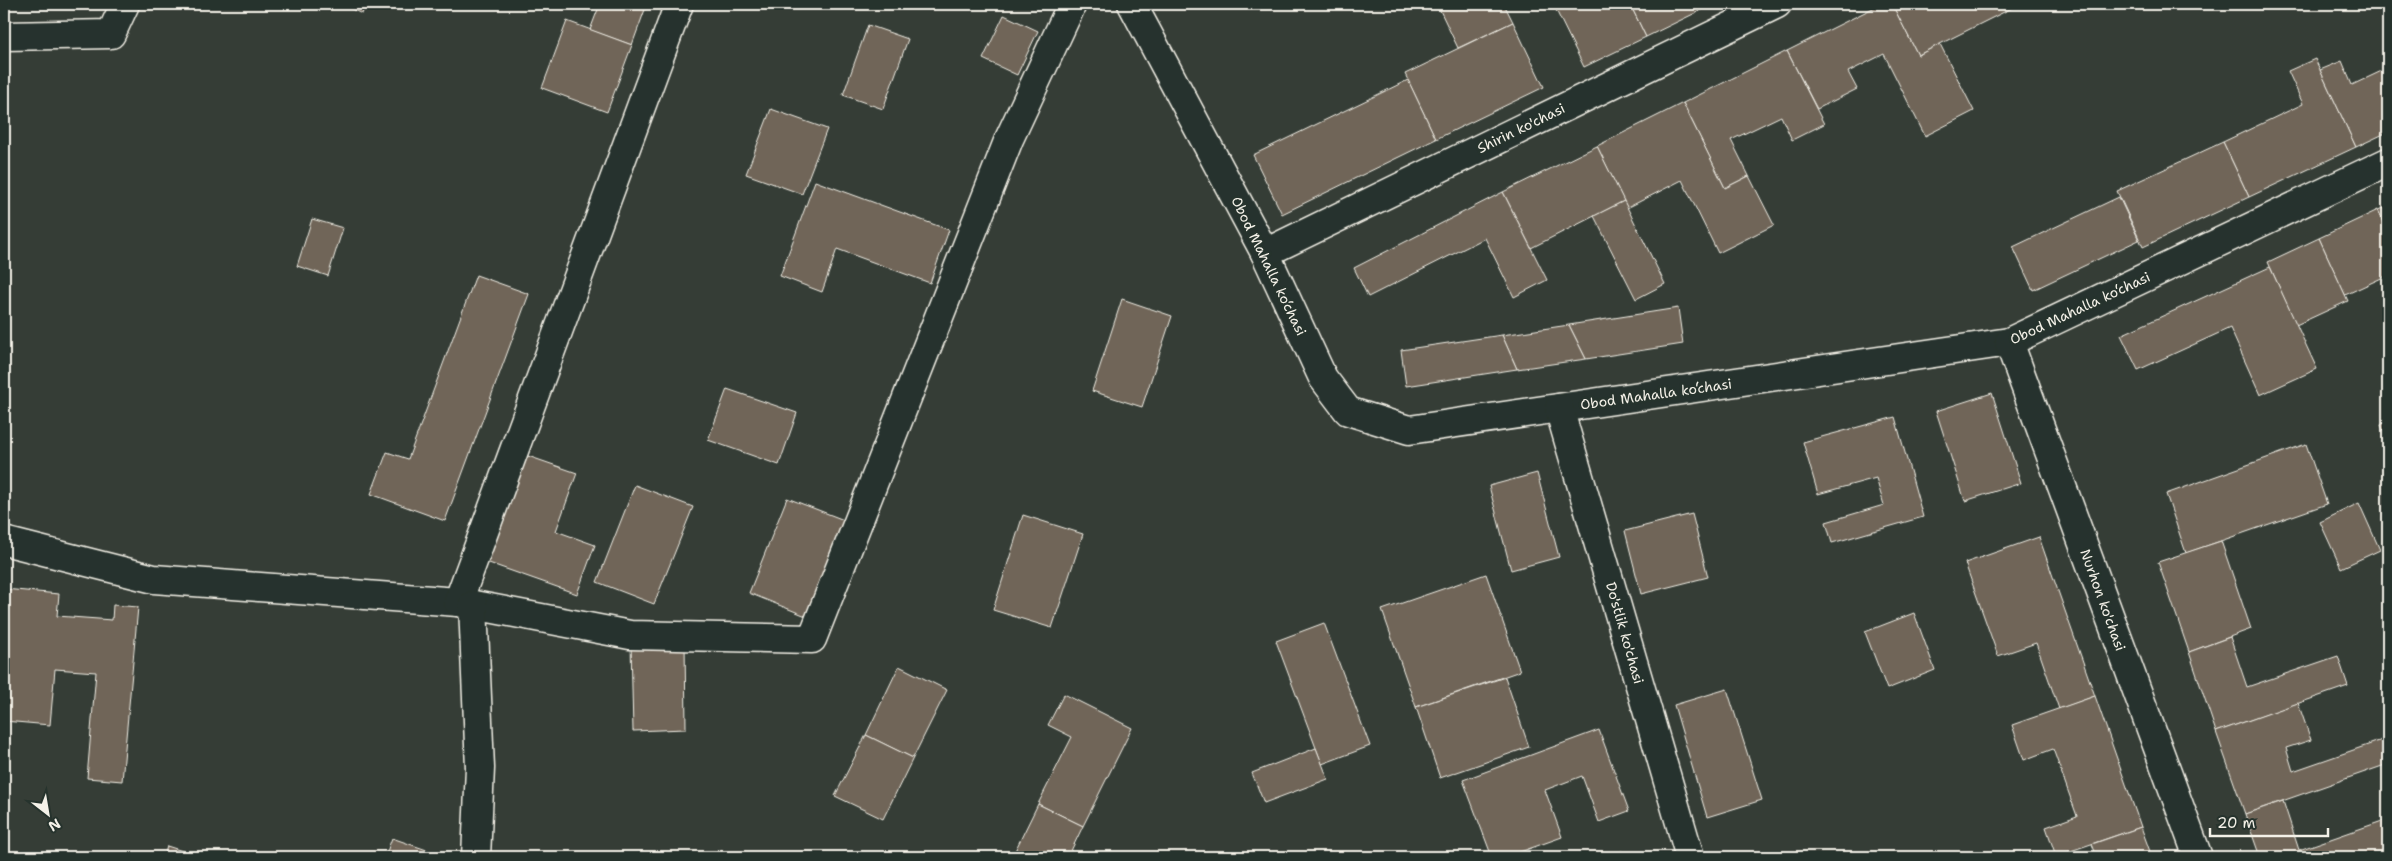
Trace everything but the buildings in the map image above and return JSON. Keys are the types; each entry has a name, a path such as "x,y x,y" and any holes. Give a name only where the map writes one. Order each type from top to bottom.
{"street":[{"path":"4,36 111,34 125,4"},
{"path":"476,857 480,768 466,604 679,4"},
{"path":"4,541 154,579 466,604 630,634 812,639 1009,138 1072,4"},
{"name":"Obod Mahalla ko‘chasi","path":"1132,4 1265,253 1323,378 1348,412 1409,430 2009,342 2388,162"},
{"name":"Shirin ko'chasi","path":"1265,253 1777,4"},
{"name":"Nurhon ko'chasi","path":"2009,342 2198,857"},
{"name":"Do'stlik ko'chasi","path":"1559,408 1690,857"}]}
